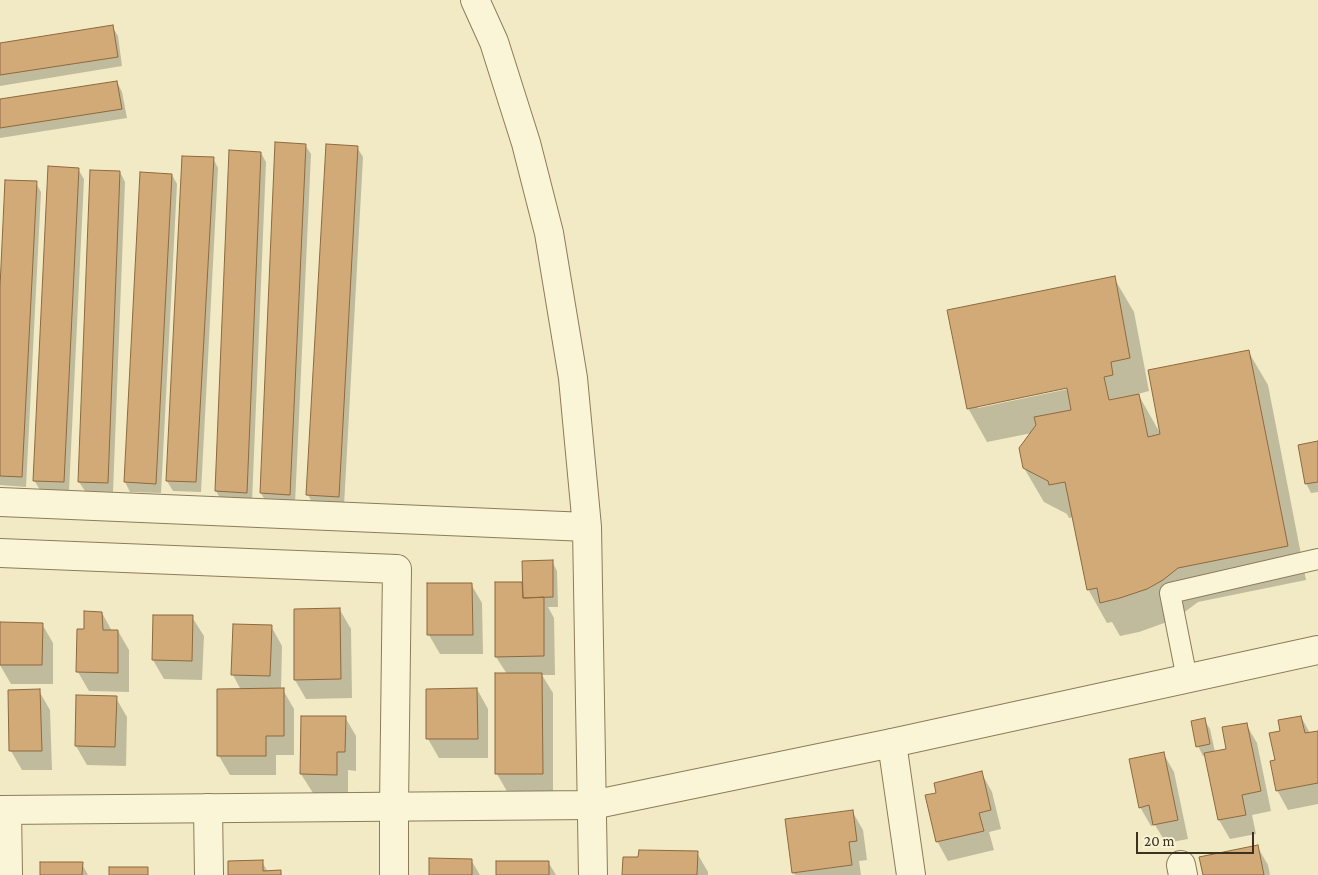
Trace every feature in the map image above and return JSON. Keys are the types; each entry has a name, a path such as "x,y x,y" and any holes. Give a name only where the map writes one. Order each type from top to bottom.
{"street":[{"path":"476,0 494,42 526,143 549,233 573,378 587,527 593,875"},
{"path":"0,502 587,527"},
{"path":"0,554 397,569 394,875"},
{"path":"8,875 4,810 592,805 892,743 1318,650"},
{"path":"892,743 911,875"},
{"path":"208,808 209,875"}],"lane":[{"path":"1187,679 1170,593 1318,559"}],"building":[{"path":"113,25 118,57 0,75 0,43"},
{"path":"117,81 122,109 0,128 0,99"},
{"path":"275,142 306,144 290,495 260,493"},
{"path":"326,144 358,146 339,497 306,495"},
{"path":"229,150 261,152 247,493 215,491"},
{"path":"182,156 214,157 196,482 166,481"},
{"path":"48,166 79,168 64,482 33,481"},
{"path":"90,170 120,171 108,483 78,482"},
{"path":"140,172 172,174 156,484 124,482"},
{"path":"5,180 37,181 22,477 0,476 0,287"},
{"path":"1115,276 1130,358 1111,362 1113,375 1104,377 1109,400 1139,394 1148,437 1160,434 1148,370 1249,350 1288,546 1178,568 1163,580 1147,589 1100,603 1097,588 1087,590 1065,482 1049,485 1048,481 1023,468 1019,448 1036,425 1034,417 1071,410 1067,388 967,409 947,310"},
{"path":"1318,441 1318,482 1305,484 1298,445"},
{"path":"553,560 553,597 523,598 522,561"},
{"path":"495,582 522,582 523,598 544,597 544,656 495,657"},
{"path":"427,583 472,583 473,635 427,635"},
{"path":"340,608 341,679 294,680 294,609"},
{"path":"84,611 102,612 103,630 118,630 118,673 76,672 77,629 84,629"},
{"path":"153,615 193,615 192,661 152,660"},
{"path":"0,622 43,623 42,665 0,665"},
{"path":"233,624 272,625 270,676 231,675"},
{"path":"495,673 542,673 543,774 495,774"},
{"path":"284,688 284,736 266,736 266,756 217,756 217,689"},
{"path":"477,688 478,739 426,739 426,689"},
{"path":"40,689 42,751 9,751 8,690"},
{"path":"76,695 117,696 115,747 75,746"},
{"path":"301,716 346,716 345,752 337,752 337,775 300,774"},
{"path":"1301,716 1305,733 1318,731 1318,783 1276,791 1270,761 1275,760 1269,733 1280,731 1278,720"},
{"path":"1205,718 1210,744 1196,747 1191,721"},
{"path":"1247,723 1261,791 1242,795 1246,815 1218,820 1204,753 1226,749 1222,727"},
{"path":"1164,752 1178,820 1153,825 1149,805 1139,808 1129,759"},
{"path":"982,771 991,810 979,813 984,831 936,842 925,795 936,793 934,783"},
{"path":"853,810 857,841 849,842 852,865 792,873 785,819"},
{"path":"1258,845 1264,875 1203,875 1199,857"},
{"path":"639,850 698,851 697,875 622,875 623,857 638,857"},
{"path":"429,858 472,859 472,875 429,875"},
{"path":"263,860 263,871 281,870 281,875 228,875 228,861"},
{"path":"496,861 549,861 549,875 496,875"},
{"path":"40,862 83,862 82,875 40,875"},
{"path":"109,867 148,867 148,875 109,875"}]}
